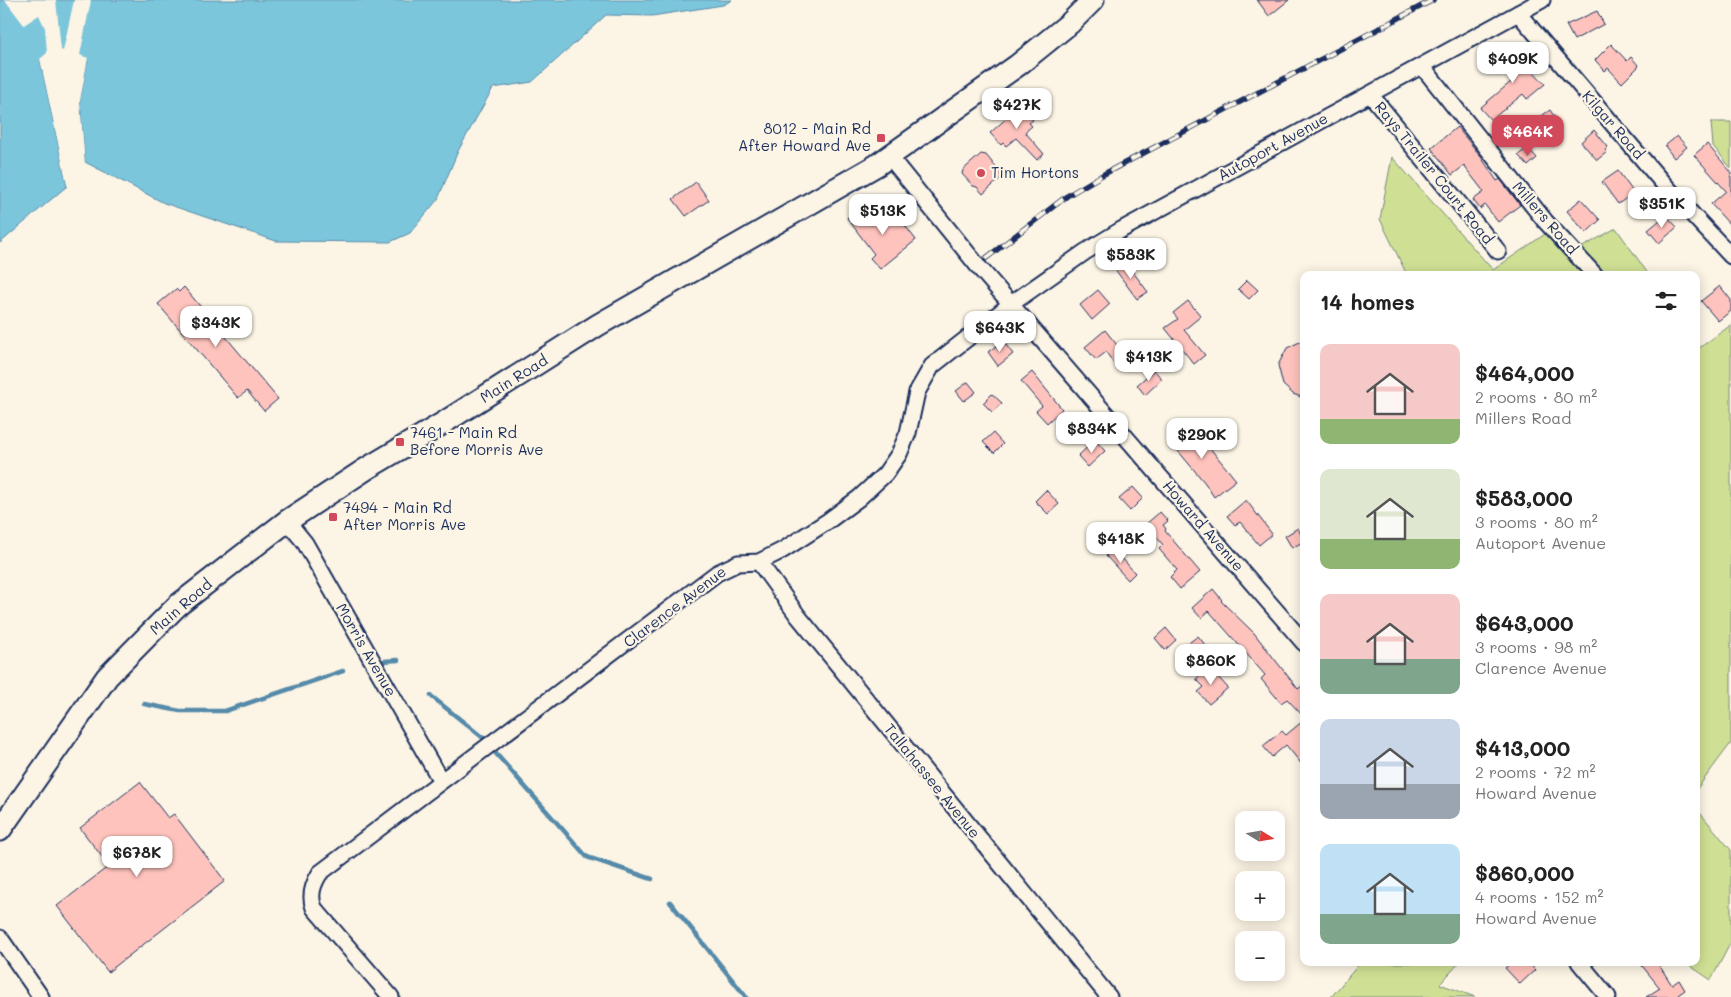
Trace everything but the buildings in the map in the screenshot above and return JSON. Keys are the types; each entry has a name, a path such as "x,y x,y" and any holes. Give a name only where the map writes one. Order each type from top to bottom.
{"main road":[{"name":"Main Road","path":"0,830 107,677 177,606 287,521 366,469 440,425 598,325 869,170 1018,65 1070,23 1093,0"}],"street":[{"name":"Autoport Avenue","path":"1011,304 1121,230 1542,0"},
{"name":"Kilgar Road","path":"1518,13 1662,182 1731,256"},
{"name":"Millers Road","path":"1422,66 1545,221 1591,271"},
{"name":"Rays Trailer Court Road","path":"1370,94 1498,251"},
{"name":"Howard Avenue","path":"890,156 1011,304 1300,638"},
{"name":"Clarence Avenue","path":"391,997 314,908 311,901 313,885 320,872 717,573 738,563 759,562 828,521 881,478 903,448 917,392 932,366 1011,304"},
{"name":"Morris Avenue","path":"287,521 305,543 441,781"},
{"name":"Tallahassee Avenue","path":"759,562 798,616 1110,997"},
{"path":"0,938 41,997"},
{"path":"1582,966 1608,997"}],"green space":[{"path":"1711,122 1731,122 1731,168 1713,146"},
{"path":"1392,157 1493,270 1545,234 1565,257 1616,228 1646,271 1405,271 1380,219"},
{"path":"1731,325 1731,743 1700,785 1700,348"},
{"path":"1700,813 1731,850 1731,942 1711,980 1690,966 1700,966"},
{"path":"1357,966 1456,966 1440,984 1475,997 1331,997"}],"water":[{"path":"0,0 732,0 723,5 652,16 606,15 532,82 493,88 458,151 438,199 410,233 390,242 276,241 164,203 85,162 80,101 88,59 64,52 52,53 40,60 67,186 0,243"}],"pier":[{"path":"5,0 56,0 61,50 63,51 74,0 91,0 80,55 88,58 80,101 85,165 83,162 78,101 86,60 60,53 48,56 43,60 69,186 68,189 40,59 47,53 45,28 39,15 24,25"}],"waterway":[{"path":"384,661 398,660"},
{"path":"144,704 180,711 225,711 343,671"},
{"path":"431,696 487,741"},
{"path":"491,748 587,857 652,879"},
{"path":"670,902 746,997"}],"railway":[{"path":"985,259 1067,196 1104,174 1433,0"}],"place":[{"name":"8012 - Main Rd After Howard Ave","path":"881,138"},
{"name":"Tim Hortons","path":"981,173"},
{"name":"7461 - Main Rd Before Morris Ave","path":"400,442"},
{"name":"7494 - Main Rd After Morris Ave","path":"333,517"}]}
